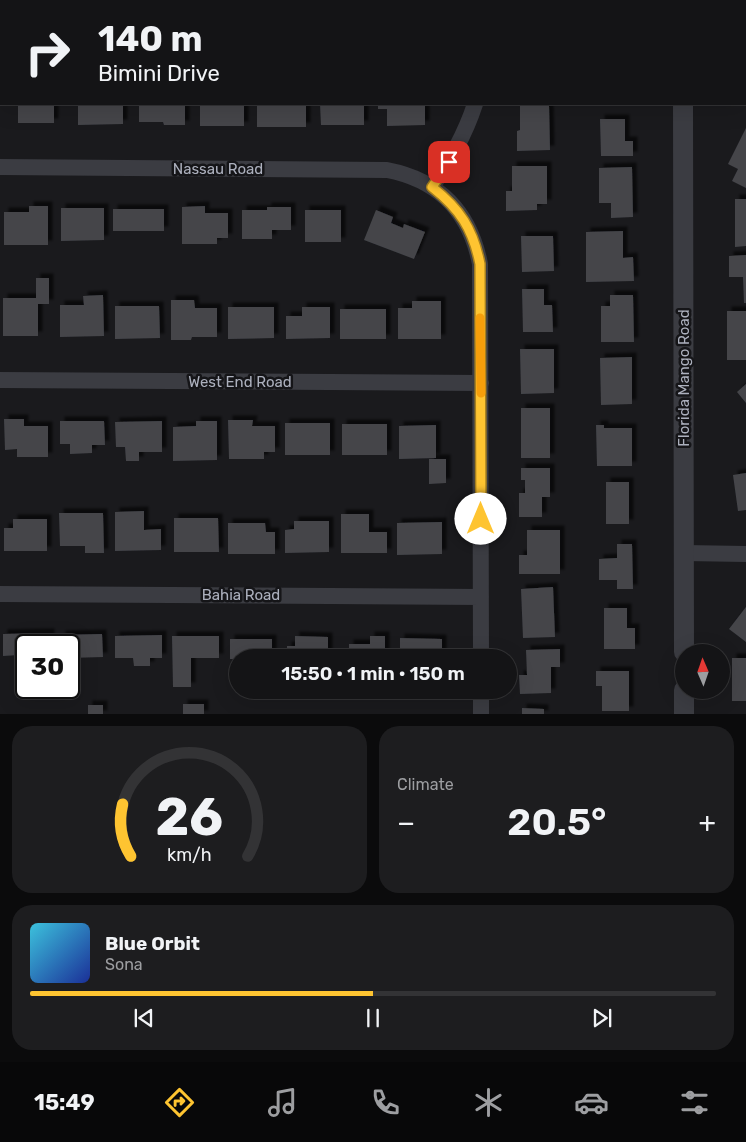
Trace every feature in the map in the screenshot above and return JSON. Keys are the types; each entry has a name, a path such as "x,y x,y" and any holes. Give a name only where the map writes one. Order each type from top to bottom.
{"street":[{"path":"432,187 457,149 468,126 475,105"},
{"name":"Florida Mango Road","path":"683,105 684,644"},
{"name":"Nassau Road","path":"0,167 387,170 411,176 446,197 469,227 480,264 481,649"},
{"name":"West End Road","path":"0,380 481,384"},
{"path":"684,553 746,554"},
{"name":"Bahia Road","path":"0,594 481,597"},
{"path":"481,699 481,714"},
{"path":"684,699 684,714"}],"building":[{"path":"18,105 54,105 54,123 18,123"},
{"path":"78,105 123,105 123,124 78,125"},
{"path":"139,105 185,105 185,125 164,125 163,122 139,122"},
{"path":"200,105 244,105 244,126 200,126"},
{"path":"257,105 306,105 306,127 257,127"},
{"path":"320,105 364,105 364,125 321,125"},
{"path":"378,105 425,105 425,125 387,126 387,109 378,109"},
{"path":"549,105 550,150 517,151 517,131 520,130 520,106"},
{"path":"600,119 625,119 625,141 633,141 633,156 601,156"},
{"path":"746,128 746,188 732,181 738,169 728,164"},
{"path":"512,166 547,166 547,204 537,204 537,210 506,211 506,191 512,191"},
{"path":"632,167 633,217 611,218 611,203 599,203 599,168"},
{"path":"735,199 746,199 746,246 735,247"},
{"path":"29,206 48,206 48,245 4,245 4,212 29,212"},
{"path":"205,206 205,213 228,213 228,238 217,238 217,244 182,244 182,207"},
{"path":"267,207 291,207 291,230 272,230 272,239 242,239 242,210 267,210"},
{"path":"61,208 104,208 104,240 61,241"},
{"path":"113,209 164,209 164,231 113,231"},
{"path":"305,210 341,210 341,242 305,242"},
{"path":"376,210 393,217 391,223 403,228 404,224 425,232 414,259 364,240"},
{"path":"623,231 623,258 633,257 634,281 586,282 586,232"},
{"path":"521,236 553,236 554,271 522,272"},
{"path":"746,255 746,303 744,303 743,277 729,277 729,256"},
{"path":"36,278 49,278 49,304 38,304 38,336 3,336 3,298 36,298"},
{"path":"522,289 544,289 544,305 552,305 553,332 523,332"},
{"path":"103,295 104,336 60,337 60,305 84,305 83,296"},
{"path":"610,295 633,295 634,342 601,342 601,306 610,306"},
{"path":"171,300 194,300 195,308 217,308 217,337 192,337 191,340 171,340"},
{"path":"412,301 441,301 441,339 398,339 398,308 412,308"},
{"path":"115,306 159,306 160,338 115,339"},
{"path":"228,307 274,307 274,338 228,339"},
{"path":"302,307 330,307 330,338 286,339 286,316 302,316"},
{"path":"340,309 386,309 386,339 340,339"},
{"path":"727,311 746,311 746,360 727,360"},
{"path":"520,349 554,349 554,393 521,394"},
{"path":"632,357 632,404 601,405 600,358"},
{"path":"746,384 746,403 737,392"},
{"path":"521,408 550,408 550,458 521,458"},
{"path":"4,419 24,419 24,426 48,426 48,457 17,457 17,449 5,450"},
{"path":"228,420 253,420 252,426 275,426 275,452 264,452 264,459 229,459"},
{"path":"60,421 104,421 105,445 92,445 92,453 70,454 70,444 60,444"},
{"path":"162,421 162,452 139,452 139,461 126,461 125,447 116,447 115,422"},
{"path":"196,421 217,421 217,460 173,461 173,427 196,426"},
{"path":"285,423 330,423 330,455 285,455"},
{"path":"342,424 387,424 387,455 342,455"},
{"path":"436,425 436,458 399,459 399,426"},
{"path":"596,425 604,425 604,428 632,428 632,466 597,466"},
{"path":"429,459 446,459 446,483 429,484"},
{"path":"521,468 550,468 550,497 542,497 542,517 519,517 519,493 525,493 525,480 521,480"},
{"path":"746,473 746,510 738,511 733,475"},
{"path":"606,482 629,482 629,524 606,524"},
{"path":"144,511 144,530 161,529 161,550 115,551 115,512"},
{"path":"59,513 103,513 104,553 85,553 85,546 60,546"},
{"path":"341,514 369,514 369,532 387,532 387,553 341,553"},
{"path":"174,518 218,518 219,552 174,552"},
{"path":"13,519 47,519 47,551 4,551 4,528 13,528"},
{"path":"294,521 329,521 329,552 285,553 285,530 294,529"},
{"path":"442,522 442,554 397,555 397,523"},
{"path":"228,523 265,523 266,532 275,532 275,554 228,554"},
{"path":"527,530 560,530 560,574 519,574 519,555 527,555"},
{"path":"617,544 632,544 633,589 617,589 617,580 599,580 599,559 617,558"},
{"path":"553,587 555,637 523,638 521,589"},
{"path":"746,607 746,642 729,629"},
{"path":"604,608 627,608 627,628 635,628 635,649 604,649"},
{"path":"50,633 15,634 15,655 3,656 3,634"},
{"path":"102,634 103,657 80,658 80,635"},
{"path":"162,635 162,658 150,658 150,666 134,666 133,658 115,658 115,636"},
{"path":"172,636 219,636 219,658 191,658 191,687 173,687"},
{"path":"295,636 328,637 328,649 287,649 287,646 295,646"},
{"path":"370,636 385,636 385,649 349,649 349,644 370,644"},
{"path":"400,638 442,639 442,649 400,649"},
{"path":"230,639 272,639 272,649 230,649"},
{"path":"560,649 560,667 551,667 551,693 520,694 519,675 527,675 526,650"},
{"path":"732,658 746,658 746,701 732,701"},
{"path":"596,671 629,671 629,711 602,711 602,686 596,686"},
{"path":"183,704 204,704 204,714 183,714"},
{"path":"88,705 103,705 103,714 88,714"},
{"path":"522,708 544,709 544,714 522,714"}],"slow traffic":[{"path":"480,318 481,393"}],"route":[{"path":"449,162 432,187 446,197 469,227 480,264 481,519"}]}
